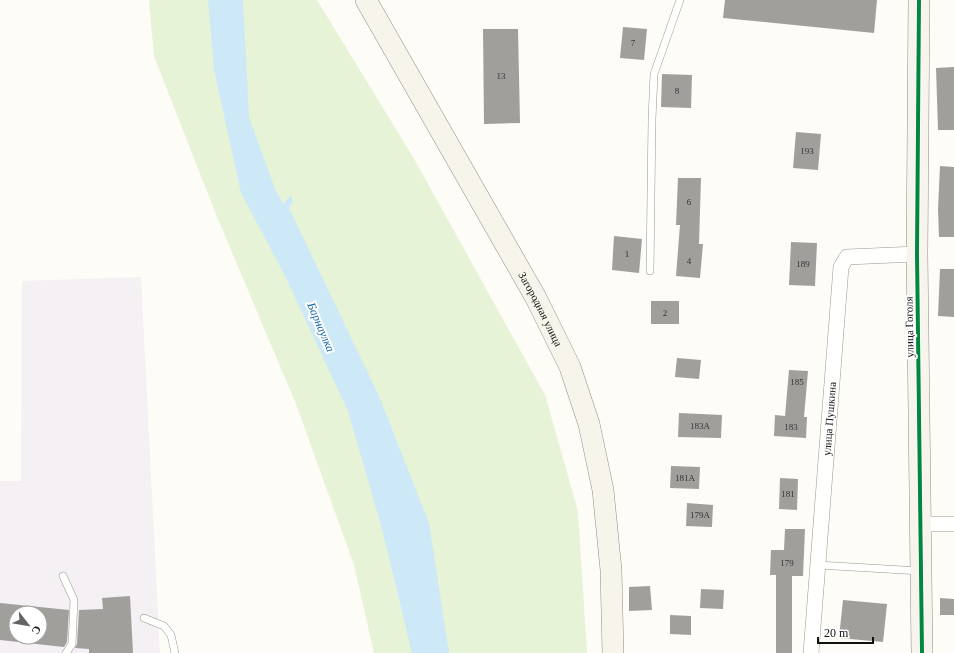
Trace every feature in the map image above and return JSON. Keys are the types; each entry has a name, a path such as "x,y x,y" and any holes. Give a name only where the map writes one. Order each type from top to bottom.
{"main road":[{"name":"Загородная улица","path":"366,0 536,298 570,367 589,424 603,490 611,570 613,653"},
{"name":"улица Гоголя","path":"919,0 917,254 922,653"}],"street":[{"name":"улица Пушкина","path":"811,653 841,267 847,257 917,254"},
{"path":"920,524 954,524"}],"lane":[{"path":"650,271 654,74 680,0"},
{"path":"818,565 921,571"},
{"path":"63,576 74,600 72,644 66,653"},
{"path":"144,618 164,626 171,635 175,653"}],"shaded area":[{"path":"141,277 160,653 0,653 0,481 21,481 22,281"}],"green space":[{"path":"149,0 317,0 413,157 545,395 578,511 587,653 374,653 354,565 296,404 215,212 154,56"}],"water":[{"name":"Барнаулка","path":"208,0 243,0 249,117 275,189 283,204 291,195 293,202 289,208 379,396 429,523 449,653 412,653 382,529 348,411 284,274 241,193 214,70"}],"building":[{"path":"725,0 877,0 874,33 723,18"},
{"path":"623,27 647,29 644,60 620,58"},
{"path":"483,29 518,29 520,123 484,124"},
{"path":"954,67 954,130 938,130 936,68"},
{"path":"662,74 692,75 691,108 661,107"},
{"path":"796,132 821,134 818,170 793,168"},
{"path":"940,166 954,167 954,237 939,237 938,209"},
{"path":"678,178 701,178 699,244 703,244 700,278 676,276 680,225 676,225"},
{"path":"614,236 642,239 639,273 612,270"},
{"path":"791,242 817,243 815,286 789,285"},
{"path":"940,269 954,269 954,317 938,316"},
{"path":"651,301 679,301 679,324 651,324"},
{"path":"677,358 701,360 699,379 675,377"},
{"path":"789,370 808,371 804,417 807,417 806,438 774,436 775,415 785,416"},
{"path":"679,413 722,415 721,438 678,437"},
{"path":"671,466 700,467 699,489 670,488"},
{"path":"780,478 798,479 797,510 779,509"},
{"path":"687,503 713,505 712,527 686,526"},
{"path":"785,529 805,529 803,576 792,576 792,653 776,653 776,575 770,575 771,550 784,550"},
{"path":"650,586 652,610 629,611 629,587"},
{"path":"701,589 724,590 723,609 700,608"},
{"path":"130,596 133,653 89,653 89,649 75,648 77,644 79,610 103,609 102,598"},
{"path":"940,598 954,599 954,615 940,615"},
{"path":"843,600 887,604 883,642 839,638"},
{"path":"0,603 20,605 8,605 8,641 0,640"},
{"path":"48,608 69,610 67,642 64,647 46,645 48,645"},
{"path":"670,615 691,616 691,635 670,634"}],"cycle path":[{"path":"919,0 917,254 922,653"}]}
